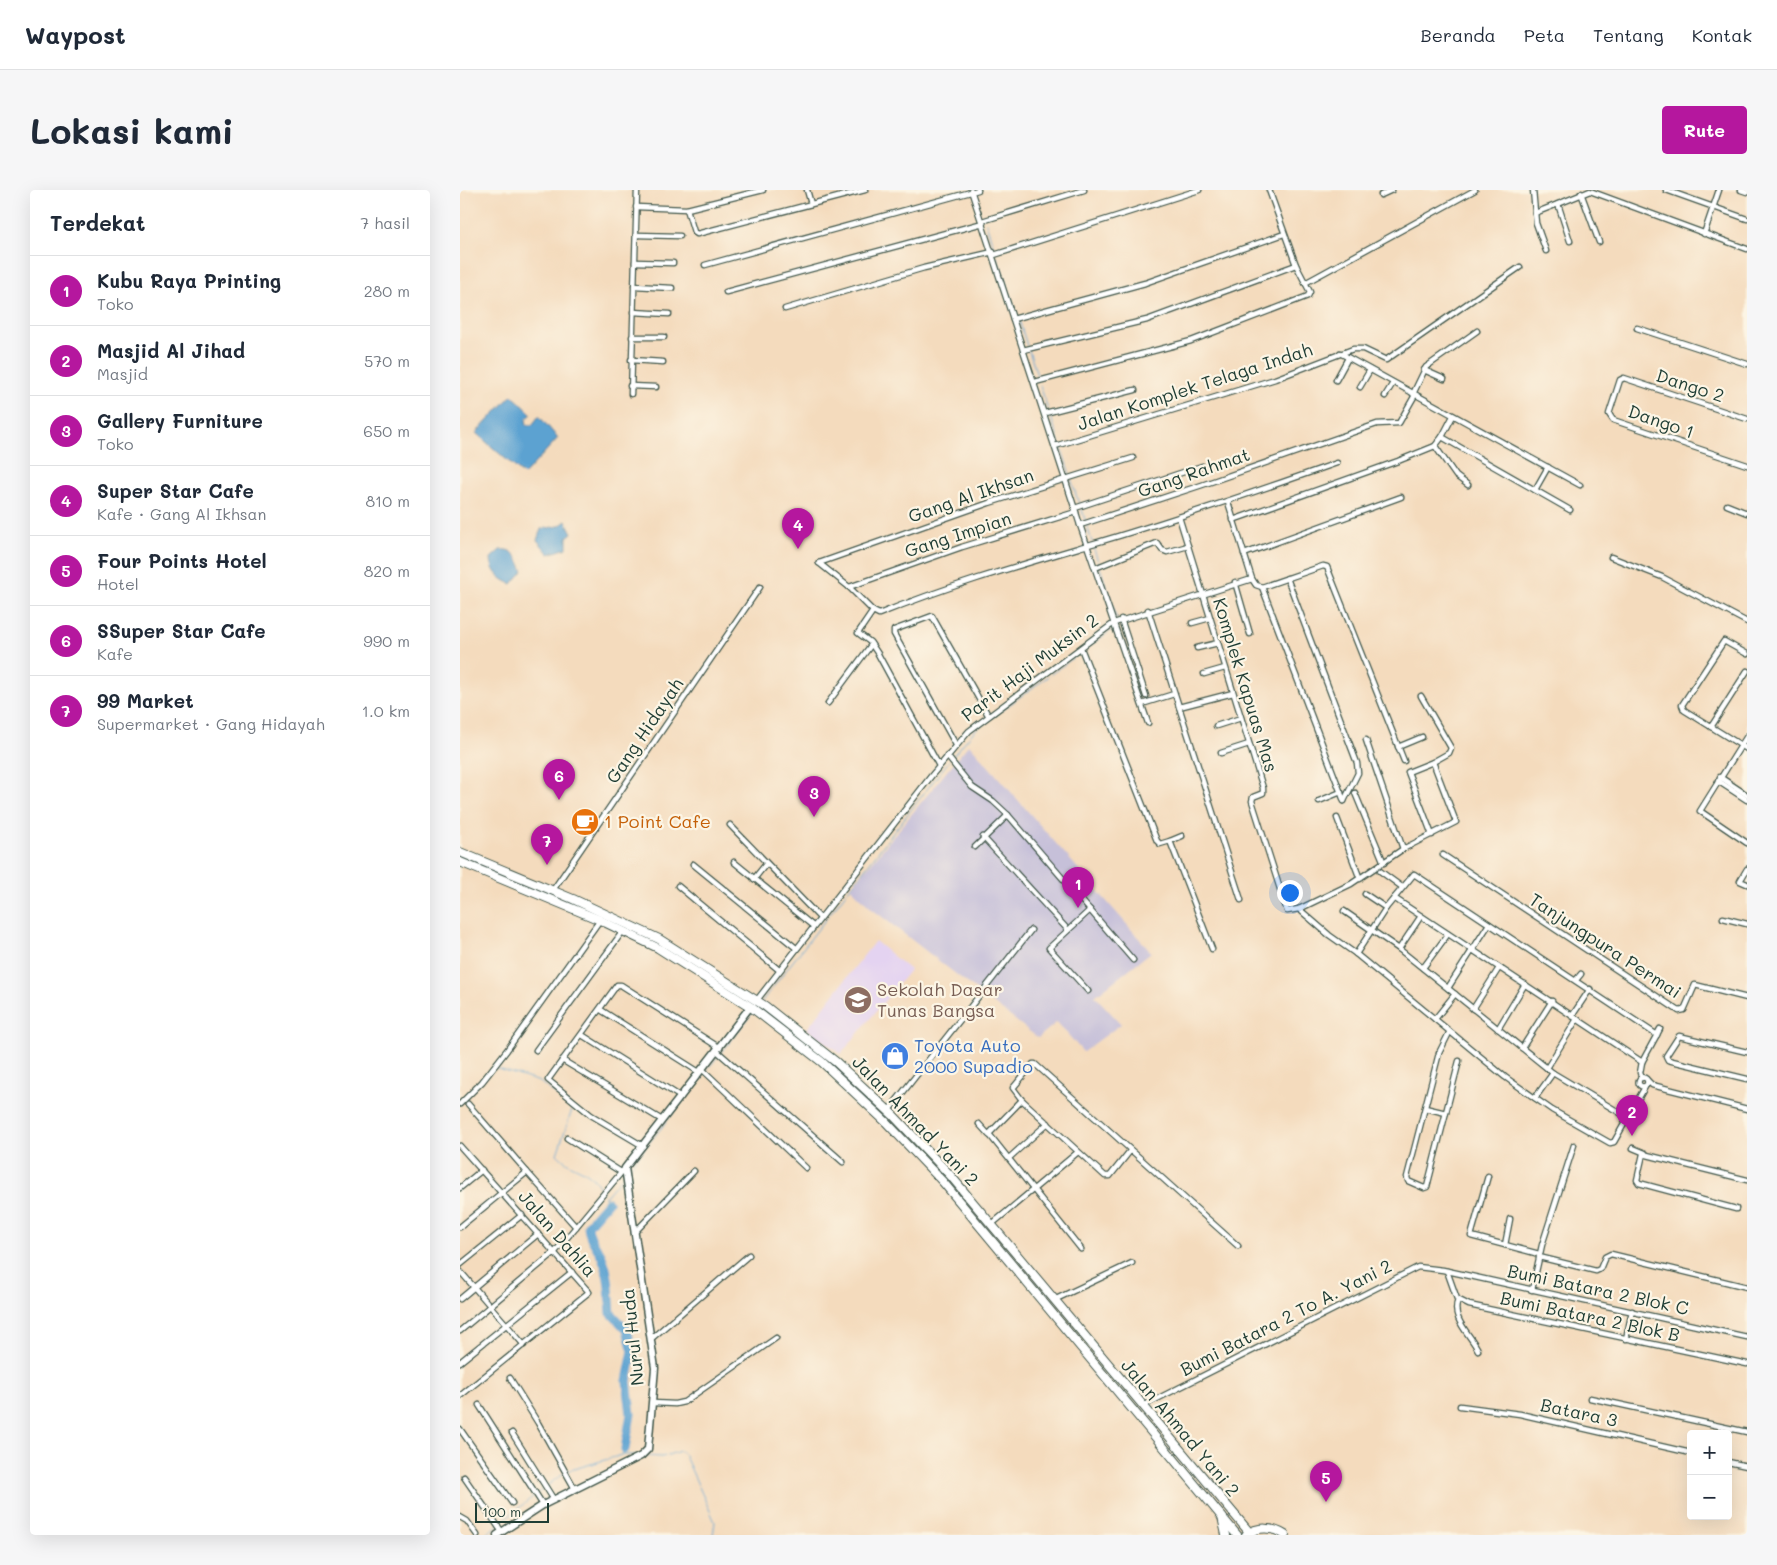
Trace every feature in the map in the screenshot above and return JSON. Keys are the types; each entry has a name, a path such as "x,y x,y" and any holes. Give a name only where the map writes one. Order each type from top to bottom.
{"highway":[{"name":"Jalan Ahmad Yani 2","path":"460,852 553,890 659,939 765,1006 832,1058 888,1110 992,1224 1248,1534 1265,1528 1273,1529 1285,1535"},
{"name":"Jalan Ahmad Yani 2","path":"460,862 600,920 658,948 761,1014 854,1091 942,1182 1237,1535"},
{"path":"1222,1515 1226,1535"}],"street":[{"path":"630,394 636,190"},
{"path":"636,207 687,210 764,190"},
{"path":"807,190 811,204"},
{"path":"687,210 694,232 697,234 865,190"},
{"path":"706,265 865,219 978,190"},
{"path":"726,292 983,222 1084,190"},
{"path":"785,309 924,268 993,254 1199,190"},
{"path":"1035,382 1148,354 1225,329 1308,296 1310,292 1296,265 1268,190"},
{"path":"1381,195 1392,190"},
{"path":"1305,283 1475,190"},
{"path":"1533,190 1536,223 1546,251"},
{"path":"1666,190 1747,219"},
{"path":"1704,234 1718,190"},
{"path":"1741,190 1747,192"},
{"name":"Parit Haji Muksin 2","path":"757,1001 938,766 969,731 1114,623 1075,510 1059,445 1045,413 1023,350 972,191"},
{"path":"1535,213 1590,191 1747,249"},
{"path":"1581,193 1599,242"},
{"path":"1558,204 1570,241"},
{"path":"1013,320 1145,283 1284,234"},
{"path":"636,235 680,236"},
{"path":"635,262 673,263"},
{"path":"1023,350 1162,316 1296,265"},
{"name":"Jalan Komplek Telaga Indah","path":"1059,445 1275,379 1340,353 1360,348 1381,360 1388,359 1520,267"},
{"path":"634,286 672,288"},
{"path":"633,312 668,314"},
{"path":"1637,328 1747,364"},
{"path":"1414,394 1424,370 1477,331"},
{"path":"632,337 664,337"},
{"path":"1340,353 1580,485"},
{"path":"1336,380 1348,358"},
{"path":"631,360 663,362"},
{"path":"1360,387 1370,370"},
{"path":"1424,370 1444,380"},
{"name":"Dango 2","path":"1624,378 1747,419"},
{"name":"Dango 1","path":"1624,378 1620,380 1618,385 1609,414 1611,419 1747,465"},
{"path":"1386,396 1393,383"},
{"path":"630,386 656,387"},
{"path":"1045,413 1135,390"},
{"name":"Gang Rahmat","path":"1080,525 1317,446 1377,424 1399,423 1414,394"},
{"path":"1233,520 1435,446 1453,416"},
{"path":"1442,437 1570,510"},
{"path":"1435,446 1456,476 1468,485"},
{"name":"Gang Al Ikhsan","path":"849,587 819,563 1133,458"},
{"path":"849,587 873,611 879,614 923,596 989,574 1228,502 1337,464"},
{"name":"Gang Impian","path":"849,587 1202,466"},
{"path":"1536,490 1548,467"},
{"path":"1244,554 1401,497"},
{"path":"1228,502 1252,579 1256,585 1262,587 1327,567 1404,761"},
{"path":"1727,505 1747,513"},
{"name":"Komplek Kapuas Mas","path":"1179,517 1263,793 1253,797 1254,812 1286,909 1289,912 1300,909"},
{"path":"1096,567 1157,543 1162,550 1167,552 1188,546"},
{"path":"1611,557 1662,577 1747,622"},
{"path":"1262,587 1344,801 1358,773 1356,763 1288,578"},
{"path":"1148,723 1114,623 1235,582 1252,579"},
{"path":"1235,582 1250,634"},
{"name":"Gang Hidayah","path":"553,890 760,587"},
{"path":"1148,610 1241,900"},
{"path":"873,611 858,632 871,645 938,766"},
{"path":"956,745 894,634 894,630 932,616 988,715"},
{"path":"1192,622 1210,618"},
{"path":"1120,620 1146,696"},
{"path":"1747,654 1724,641 1682,703 1684,710 1747,749"},
{"path":"1197,648 1218,642"},
{"path":"828,703 871,645"},
{"path":"1081,648 1157,841 1160,844 1182,836"},
{"path":"1204,674 1225,668"},
{"path":"1711,727 1747,671"},
{"path":"1179,707 1233,693"},
{"path":"1142,704 1174,694"},
{"path":"1421,696 1451,748 1449,753 1433,762 1408,772 1432,835"},
{"path":"1216,726 1241,718"},
{"path":"1398,747 1422,736"},
{"path":"1747,736 1700,809 1701,813 1747,843"},
{"path":"1366,740 1404,849"},
{"path":"1221,753 1249,744"},
{"path":"947,756 972,787 994,801 1008,815 1133,960"},
{"path":"1433,762 1457,821 1404,849 1360,879 1300,909 1329,935 1356,954 1435,1019 1449,1033 1535,1098 1613,1143 1626,1117 1646,1085"},
{"path":"1719,779 1747,795"},
{"path":"1733,788 1747,800"},
{"path":"1319,801 1341,792"},
{"path":"1355,793 1384,863"},
{"path":"975,847 983,837 1008,815"},
{"path":"1337,818 1360,879"},
{"path":"730,825 768,862 766,864 820,918"},
{"path":"983,837 1068,930"},
{"path":"1170,841 1212,949"},
{"name":"Tanjungpura Permai","path":"1443,855 1679,1011 1684,1010 1694,985 1747,998"},
{"path":"734,862 813,926"},
{"path":"694,864 796,948"},
{"path":"754,879 766,864"},
{"path":"1747,869 1740,881 1747,884"},
{"path":"1380,871 1402,887"},
{"path":"1356,954 1386,908 1414,874 1657,1035"},
{"path":"678,886 779,970"},
{"path":"1365,894 1386,908"},
{"path":"1394,898 1642,1062"},
{"path":"1088,991 1049,948 1090,910"},
{"path":"1344,911 1372,928 1424,968 1473,1010 1553,1073 1626,1117"},
{"path":"1399,949 1421,916"},
{"path":"1723,918 1747,924"},
{"path":"460,1104 466,1102 507,1050 600,920"},
{"path":"1448,988 1489,924"},
{"path":"888,1110 1031,930"},
{"path":"536,1050 623,931"},
{"path":"1424,968 1448,934"},
{"path":"1473,1010 1499,968"},
{"path":"1576,980 1581,974"},
{"path":"1498,1029 1525,984"},
{"path":"643,1146 591,1114 548,1080 601,1010 617,985 620,985 719,1049 843,1162"},
{"path":"1547,1068 1590,989"},
{"path":"1435,1019 1455,994"},
{"path":"1522,1048 1552,1001"},
{"path":"460,1331 555,1252 643,1146 751,1007"},
{"path":"601,1010 700,1071 806,1168"},
{"path":"1646,1085 1640,1072 1642,1062 1660,1030"},
{"path":"1449,1033 1441,1046 1407,1178 1408,1181 1424,1188 1427,1187 1459,1060"},
{"path":"582,1035 681,1097"},
{"path":"1747,1052 1682,1036 1678,1037 1666,1056 1668,1060 1747,1079"},
{"path":"562,1060 662,1120"},
{"path":"1130,1151 1108,1177 1078,1152 1022,1100 1012,1088 1034,1064 1238,1246"},
{"path":"1535,1098 1553,1073"},
{"path":"1640,1093 1639,1084 1642,1078"},
{"path":"1639,1084 1652,1085 1747,1109"},
{"path":"460,1095 576,1227"},
{"path":"990,1136 990,1132 1022,1100"},
{"path":"1425,1108 1446,1113"},
{"path":"1009,1158 1048,1123"},
{"path":"979,1124 1009,1158 1081,1249"},
{"path":"567,1138 623,1170"},
{"path":"1532,1290 1539,1255 1574,1145"},
{"name":"Jalan Dahlia","path":"460,1146 462,1153 503,1192 588,1290 588,1294 524,1345"},
{"path":"1633,1148 1747,1180"},
{"path":"992,1224 1078,1152"},
{"path":"1646,1153 1637,1180 1639,1183 1736,1209"},
{"path":"460,1188 482,1170"},
{"name":"Nurul Huda","path":"500,1532 541,1502 554,1500 643,1455 648,1449 656,1376 652,1338 623,1170"},
{"path":"634,1233 694,1171"},
{"path":"460,1227 527,1172"},
{"path":"1488,1176 1470,1236 1596,1271 1600,1269 1605,1257 1611,1254 1747,1287"},
{"path":"460,1265 522,1215"},
{"path":"1505,1245 1510,1219"},
{"path":"460,1299 538,1234"},
{"path":"652,1338 749,1255"},
{"path":"1054,1300 1132,1263"},
{"name":"Bumi Batara 2 To A. Yani 2","path":"1143,1406 1418,1267 1445,1270"},
{"path":"1445,1270 1458,1300 1456,1305 1457,1318 1478,1350"},
{"name":"Bumi Batara 2 Blok C","path":"1445,1270 1747,1337"},
{"path":"460,1271 524,1345 460,1396"},
{"path":"460,1362 572,1272"},
{"name":"Bumi Batara 2 Blok B","path":"1458,1300 1470,1305 1747,1364"},
{"path":"1626,1339 1632,1311"},
{"path":"653,1403 674,1404 684,1402 776,1338"},
{"path":"510,1378 575,1489"},
{"path":"1590,1398 1747,1432"},
{"path":"478,1405 541,1502"},
{"name":"Batara 3","path":"1460,1406 1520,1414 1687,1452"},
{"path":"460,1429 512,1503"},
{"path":"512,1433 554,1500"},
{"path":"1732,1463 1747,1466"},
{"path":"464,1477 497,1524 500,1532"},
{"path":"460,1517 467,1520 477,1535"}],"shaded area":[{"path":"969,744 1151,952 1095,996 1121,1024 1083,1052 1057,1022 1038,1038 872,909 851,888"},
{"name":"Sekolah Dasar Tunas Bangsa","path":"875,941 910,970 841,1054 807,1029"}],"water":[{"path":"512,395 532,414 526,419 527,425 532,425 539,416 558,438 524,475 476,433"},
{"path":"566,521 572,533 567,537 567,548 549,554 537,540 541,529 559,526"},
{"path":"500,550 513,553 523,571 512,584 494,571 491,563 491,558"}],"waterway":[{"path":"986,223 995,252"},
{"path":"997,257 1017,316"},
{"path":"1019,320 1027,346"},
{"path":"1029,351 1038,378"},
{"path":"1040,385 1048,410"},
{"path":"1050,414 1059,442"},
{"path":"1061,447 1070,475"},
{"path":"1071,479 1079,504"},
{"path":"1081,507 1092,542"},
{"path":"1093,546 1117,620"},
{"path":"1084,650 1113,629"},
{"path":"951,758 975,730 1081,652"},
{"path":"762,1001 949,761"},
{"path":"722,1052 753,1012"},
{"path":"706,1071 719,1055"},
{"path":"495,1068 540,1082 570,1105 572,1110 557,1154 592,1177 603,1193"},
{"path":"628,1169 704,1075"},
{"path":"605,1197 623,1176"},
{"path":"605,1196 608,1202"},
{"path":"608,1202 588,1225 589,1234 602,1257 606,1271 611,1313 627,1330 633,1351 627,1381 631,1414 625,1449"},
{"path":"567,1471 622,1455 625,1449"},
{"path":"645,1456 662,1457 680,1451 684,1454 715,1522 713,1535"},
{"path":"623,1455 636,1455"},
{"path":"547,1486 564,1473"},
{"path":"537,1494 544,1488"},
{"path":"485,1535 534,1496"}],"place":[{"name":"Super Star Cafe","path":"798,549"},
{"name":"SSuper Star Cafe","path":"559,800"},
{"name":"Gallery Furniture","path":"814,817"},
{"name":"1 Point Cafe","path":"585,822"},
{"name":"99 Market","path":"547,865"},
{"name":"Kubu Raya Printing","path":"1078,908"},
{"name":"Sekolah Dasar Tunas Bangsa","path":"858,1000"},
{"name":"Toyota Auto 2000 Supadio","path":"895,1056"},
{"name":"Masjid Al Jihad","path":"1632,1136"},
{"name":"Four Points Hotel","path":"1326,1502"}]}
